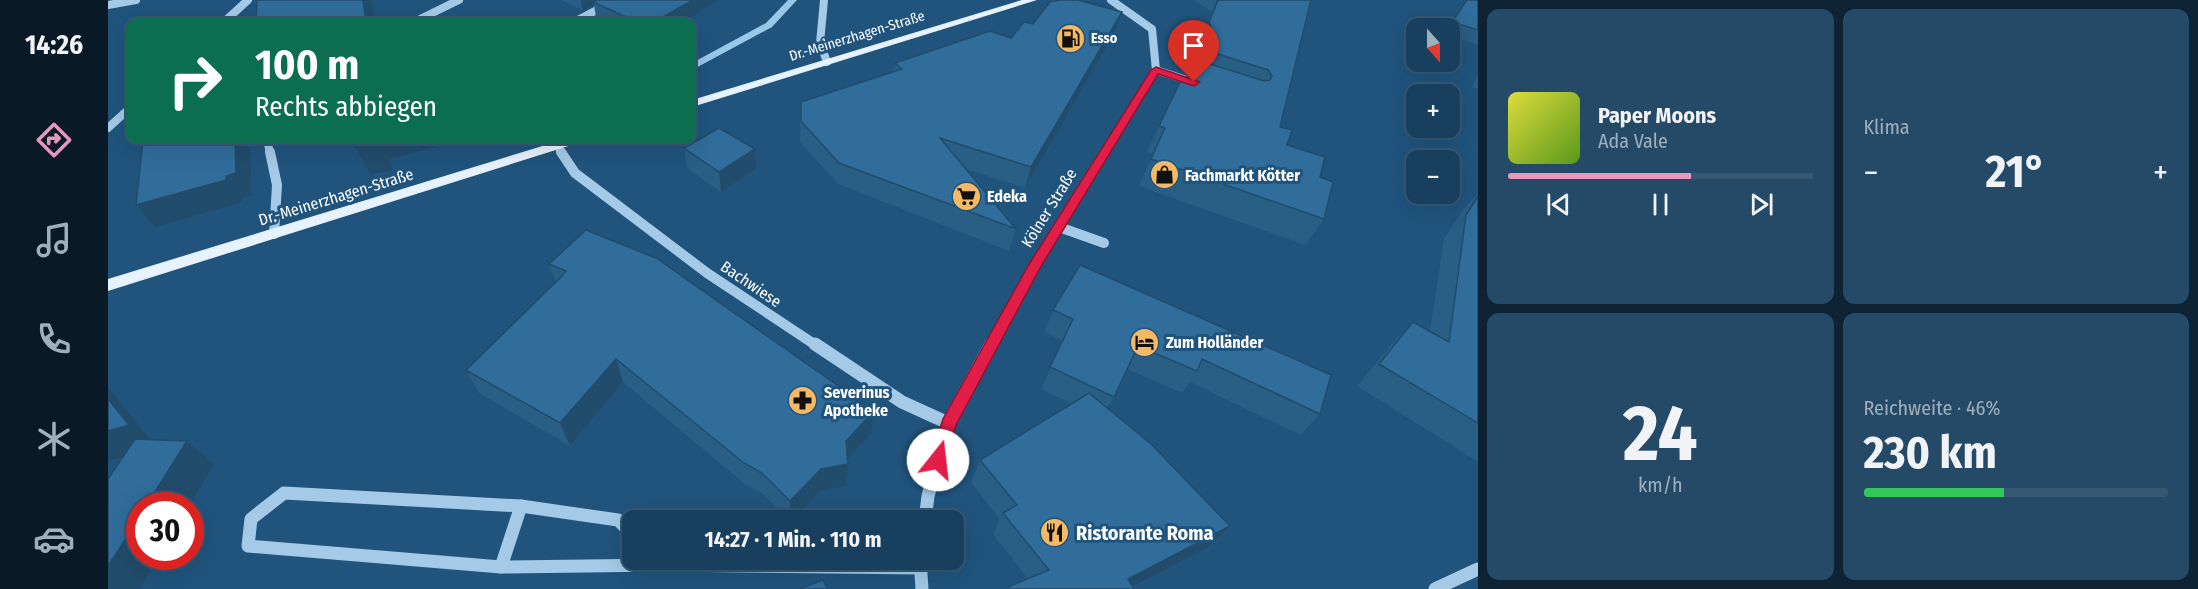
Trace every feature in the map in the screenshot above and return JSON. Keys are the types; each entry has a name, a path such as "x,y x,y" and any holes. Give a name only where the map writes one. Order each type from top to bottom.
{"main road":[{"name":"Dr.-Meinerzhagen-Straße","path":"696,103 1032,0"},
{"name":"Dr.-Meinerzhagen-Straße","path":"108,285 274,234 550,144"}],"street":[{"path":"108,5 136,0"},
{"path":"228,18 248,0"},
{"path":"422,18 459,0"},
{"path":"582,18 616,0"},
{"path":"824,0 820,43 827,62"},
{"path":"1111,0 1152,29 1156,70 1209,87"},
{"name":"Kölner Straße","path":"926,510 948,423 1034,266 1156,70"},
{"path":"108,128 126,112"},
{"path":"268,144 277,185 274,234"},
{"name":"Bachwiese","path":"557,144 575,173 707,273 902,402 948,423"},
{"path":"1059,227 1104,243"},
{"path":"622,524 618,520 521,506 284,494 251,519 248,546 501,567 622,563"},
{"path":"501,567 521,506"},
{"path":"1436,589 1478,569"},
{"path":"920,570 922,589"}],"building":[{"path":"257,0 363,0 365,18 256,18"},
{"path":"597,0 693,0 661,18 628,18 593,2"},
{"path":"1078,0 1122,12 1031,167 940,138 1016,229 839,163 801,121 801,102 902,69 895,63 990,31 1011,38 1024,22 1033,24 1050,2"},
{"path":"1218,0 1311,0 1280,127 1292,130 1287,145 1325,157 1320,177 1333,182 1324,219 1151,159 1165,128 1159,126 1182,78 1186,79 1194,59 1264,81 1270,80 1272,76 1268,70 1199,48 1207,29 1212,30 1209,22"},
{"path":"1467,0 1478,0 1478,30 1460,24 1460,18 1455,18"},
{"path":"719,128 755,149 719,172 684,148 696,144 696,141"},
{"path":"143,144 235,144 236,173 226,176 226,180 136,205"},
{"path":"355,144 372,144 355,147"},
{"path":"1478,196 1478,423 1379,364 1413,322 1449,342 1466,215"},
{"path":"586,230 656,258 874,411 846,441 848,464 821,469 790,501 762,473 744,463 616,359 560,423 466,370 561,277 566,271 549,264"},
{"path":"1080,265 1331,375 1320,414 1202,359 1197,371 1138,346 1114,397 1050,367 1073,319 1053,310"},
{"path":"1089,393 1151,444 1230,526 1128,579 1134,589 1010,589 1008,587 1049,570 1003,513 1017,505 980,460"},
{"path":"108,399 129,425 108,431"},
{"path":"135,439 187,441 155,492 126,492 126,538 108,566 108,479"},
{"path":"823,580 828,589 799,589"}],"waterway":[{"path":"696,65 769,25 793,0"}],"place":[{"name":"Esso","path":"1070,38"},
{"name":"Fachmarkt Kötter","path":"1164,175"},
{"name":"Edeka","path":"966,196"},
{"name":"Zum Holländer","path":"1145,342"},
{"name":"Severinus Apotheke","path":"803,401"},
{"name":"Ristorante Roma","path":"1055,533"}],"route":[{"path":"938,460 948,423 1034,266 1156,70 1194,82"}]}
